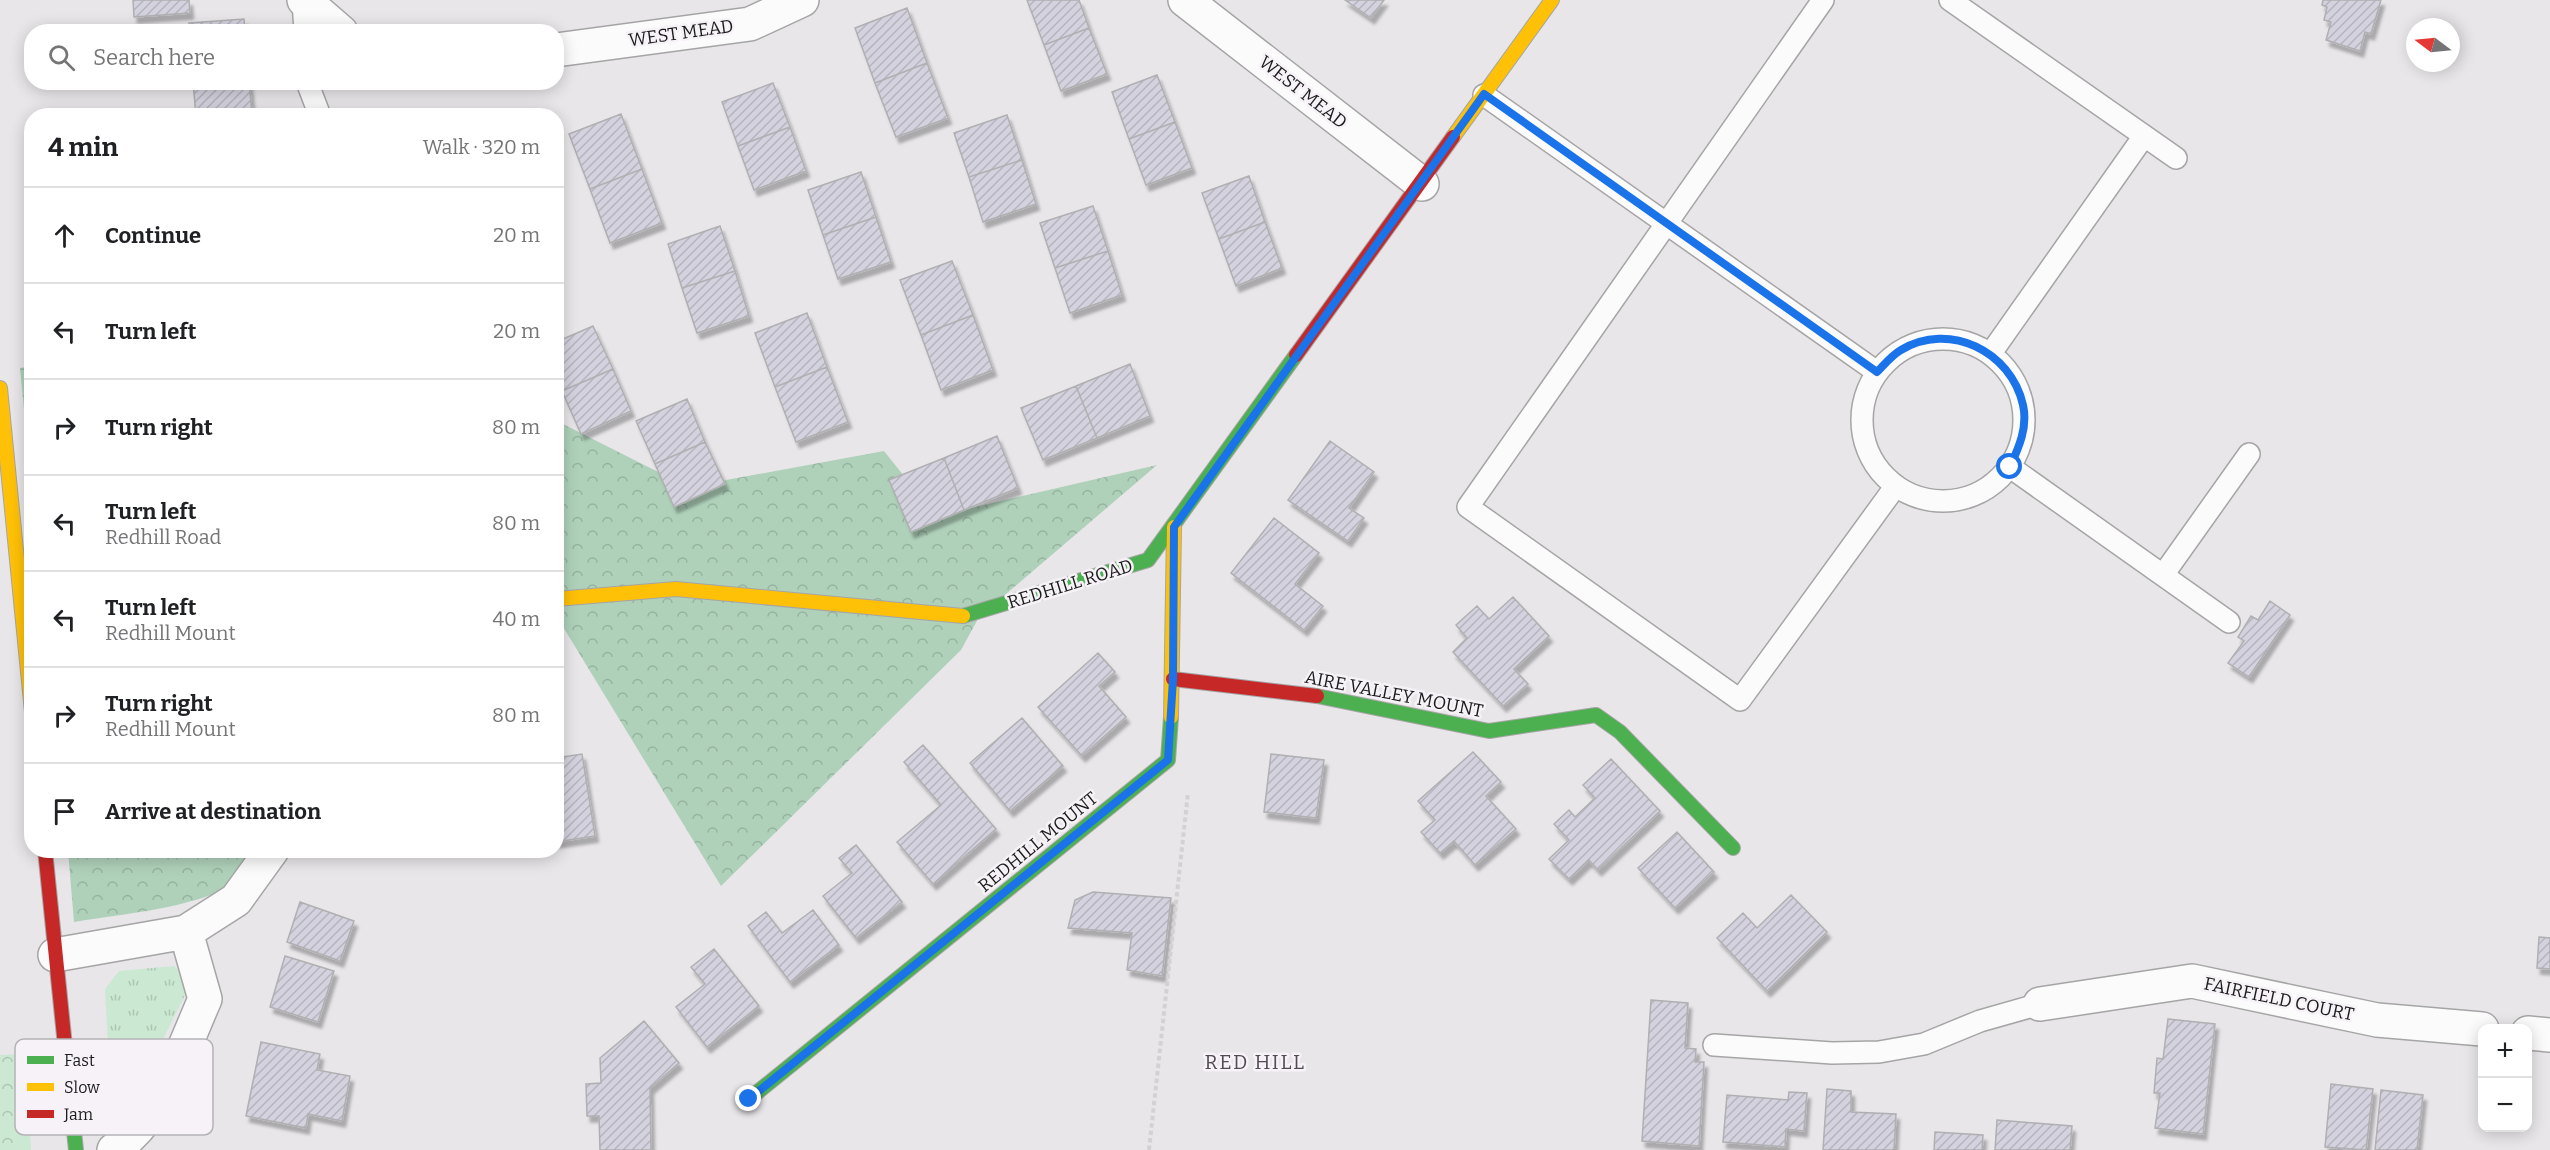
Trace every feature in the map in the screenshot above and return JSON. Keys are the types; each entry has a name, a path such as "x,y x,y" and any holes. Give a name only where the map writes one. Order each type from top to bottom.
{"street":[{"path":"304,0 332,24"},
{"name":"WEST MEAD","path":"564,49 750,24 802,0"},
{"name":"WEST MEAD","path":"1185,0 1422,184"},
{"name":"REDHILL ROAD","path":"564,598 676,589 968,616 1148,560 1422,184 1552,0"},
{"path":"0,387 24,631"},
{"path":"1168,760 1173,679 1174,527"},
{"name":"AIRE VALLEY MOUNT","path":"1173,679 1317,696 1489,731 1596,715 1620,732 1733,848"},
{"name":"REDHILL MOUNT","path":"749,1099 1168,760"},
{"path":"46,858 64,1039"},
{"path":"55,955 131,944 186,932 236,900 266,858"},
{"path":"186,932 205,999 187,1039"},
{"name":"FAIRFIELD COURT","path":"2040,1004 2192,981 2376,1020 2478,1029"},
{"path":"2532,1033 2550,1035"},
{"path":"74,1135 76,1150"},
{"path":"114,1150 133,1135"}],"lane":[{"path":"304,0 305,24"},
{"path":"1823,0 1468,507 1740,700 1895,487"},
{"path":"1950,0 2176,158"},
{"path":"310,90 318,108"},
{"path":"1484,94 1877,372"},
{"path":"1991,353 2144,136"},
{"path":"1930,339 1962,340 1991,353 2012,376 2024,406 2023,438 2010,467 1988,489 1957,501 1925,501 1895,487 1874,464 1862,433 1863,401 1877,372 1900,350 1930,339"},
{"path":"2163,575 2249,454"},
{"path":"2010,467 2229,622"},
{"path":"1714,1045 1832,1053 1879,1052 1924,1044 1980,1021 2040,1004"}],"path":[{"path":"1149,1150 1188,792 1168,760"}],"green space":[{"path":"24,367 24,409 20,368"},
{"path":"564,425 688,487 884,451 936,516 1157,465 979,617 961,650 721,886 564,628"},
{"path":"69,858 277,858 244,881 198,899 157,909 74,922"},
{"path":"174,966 188,979 186,993 163,1039 108,1039 105,989 119,971"},
{"path":"15,1054 15,1135 30,1135 31,1150 0,1150 0,1055"}],"building":[{"path":"133,0 189,0 190,13 134,17"},
{"path":"1027,0 1079,0 1089,28 1044,45"},
{"path":"1345,0 1384,0 1371,18"},
{"path":"2323,0 2381,0 2371,34 2365,32 2360,51 2326,40 2331,22 2324,20 2327,7 2322,5"},
{"path":"907,8 927,63 875,83 855,28"},
{"path":"244,19 244,24 189,24"},
{"path":"1089,28 1107,74 1061,91 1044,45"},
{"path":"927,63 948,118 896,137 875,83"},
{"path":"1157,75 1175,122 1129,139 1112,92"},
{"path":"773,83 790,127 738,146 722,102"},
{"path":"194,90 250,90 252,108 195,108"},
{"path":"621,114 642,169 590,189 569,134"},
{"path":"1007,115 1022,160 969,177 954,133"},
{"path":"1175,122 1192,168 1146,185 1129,139"},
{"path":"790,127 806,171 754,190 738,146"},
{"path":"1022,160 1036,204 983,222 969,177"},
{"path":"642,169 662,223 610,243 590,189"},
{"path":"861,172 876,217 823,235 808,190"},
{"path":"1249,176 1265,222 1219,239 1202,193"},
{"path":"1093,206 1108,251 1055,268 1040,223"},
{"path":"876,217 891,262 838,279 823,235"},
{"path":"1265,222 1282,268 1236,286 1219,239"},
{"path":"720,226 735,271 682,288 668,244"},
{"path":"1108,251 1122,295 1070,313 1055,268"},
{"path":"952,261 973,315 921,335 900,280"},
{"path":"735,271 749,316 697,333 682,288"},
{"path":"807,313 827,367 775,387 755,333"},
{"path":"973,315 993,370 941,390 921,335"},
{"path":"593,326 613,369 564,390 564,339"},
{"path":"1130,364 1150,416 1097,438 1076,386"},
{"path":"827,367 848,422 796,442 775,387"},
{"path":"613,369 631,411 581,434 564,396 564,390"},
{"path":"1076,386 1097,438 1043,460 1021,408"},
{"path":"687,399 705,442 655,464 636,421"},
{"path":"997,436 1018,488 964,510 944,458"},
{"path":"1330,441 1374,472 1349,508 1364,518 1348,541 1288,500"},
{"path":"705,442 725,484 674,507 655,464"},
{"path":"944,458 964,510 911,532 889,480"},
{"path":"1274,518 1319,553 1295,584 1323,606 1304,630 1231,573"},
{"path":"1513,597 1549,636 1514,669 1528,684 1503,706 1453,652 1467,638 1456,625 1477,606 1489,619"},
{"path":"2270,601 2290,615 2249,677 2228,663 2244,641 2238,637 2251,616 2258,620"},
{"path":"1098,653 1115,672 1099,686 1126,717 1082,756 1038,707"},
{"path":"1022,718 1063,766 1010,811 970,763"},
{"path":"923,745 996,829 933,884 897,842 941,805 904,762"},
{"path":"1473,752 1501,782 1486,796 1516,829 1475,865 1454,841 1440,853 1421,832 1435,820 1418,801"},
{"path":"582,754 595,836 564,841 564,757"},
{"path":"1271,754 1324,760 1316,818 1264,812"},
{"path":"1611,759 1660,811 1598,870 1589,860 1569,879 1549,859 1569,840 1554,824 1569,810 1575,817 1595,798 1583,785"},
{"path":"1677,832 1714,872 1675,908 1638,868"},
{"path":"856,845 902,902 856,938 823,896 852,873 839,858"},
{"path":"1093,892 1171,898 1162,976 1127,970 1132,933 1068,928 1075,900"},
{"path":"1791,895 1827,932 1767,991 1717,938 1743,913 1757,928"},
{"path":"300,902 354,921 340,961 287,942"},
{"path":"813,910 839,945 790,982 748,926 766,912 782,933"},
{"path":"2539,937 2550,938 2550,969 2537,968"},
{"path":"714,949 759,1006 707,1047 676,1007 705,984 691,967"},
{"path":"285,956 334,971 318,1022 270,1007"},
{"path":"1651,1000 1688,1003 1685,1048 1696,1049 1695,1062 1704,1062 1699,1146 1642,1141"},
{"path":"2168,1019 2215,1024 2203,1134 2155,1128 2160,1093 2154,1093 2157,1058 2163,1059"},
{"path":"644,1021 679,1063 650,1088 651,1150 600,1150 599,1116 587,1116 586,1084 601,1083 600,1058"},
{"path":"261,1042 320,1054 317,1070 350,1076 342,1121 308,1114 306,1128 246,1116"},
{"path":"2331,1084 2373,1089 2366,1150 2325,1147"},
{"path":"1827,1089 1851,1091 1851,1112 1896,1114 1894,1150 1823,1150"},
{"path":"2381,1090 2423,1095 2417,1150 2375,1150"},
{"path":"1789,1092 1807,1093 1804,1131 1786,1129 1785,1147 1723,1142 1727,1095 1788,1100"},
{"path":"1997,1120 2072,1126 2070,1150 1995,1150"},
{"path":"1935,1132 1983,1135 1982,1150 1934,1150"}],"traffic: fast":[{"path":"963,616 1148,560 1296,355"},
{"path":"1317,696 1489,731 1596,715 1620,732 1733,848"},
{"path":"749,1099 1168,760 1171,717"},
{"path":"74,1135 76,1150"}],"traffic: slow":[{"path":"1453,137 1552,0"},
{"path":"0,388 24,631"},
{"path":"1171,717 1174,527"},
{"path":"564,598 676,589 963,616"}],"traffic: jam":[{"path":"1296,355 1453,137"},
{"path":"1173,679 1317,696"},
{"path":"46,858 64,1039"}],"district":[{"name":"RED HILL","path":"1255,1062"}],"route":[{"path":"749,1099 1168,760 1173,679 1174,527 1422,184 1484,94 1877,372 1900,350 1930,339 1962,340 1991,353 2012,376 2024,406 2023,438 2010,467"}]}
